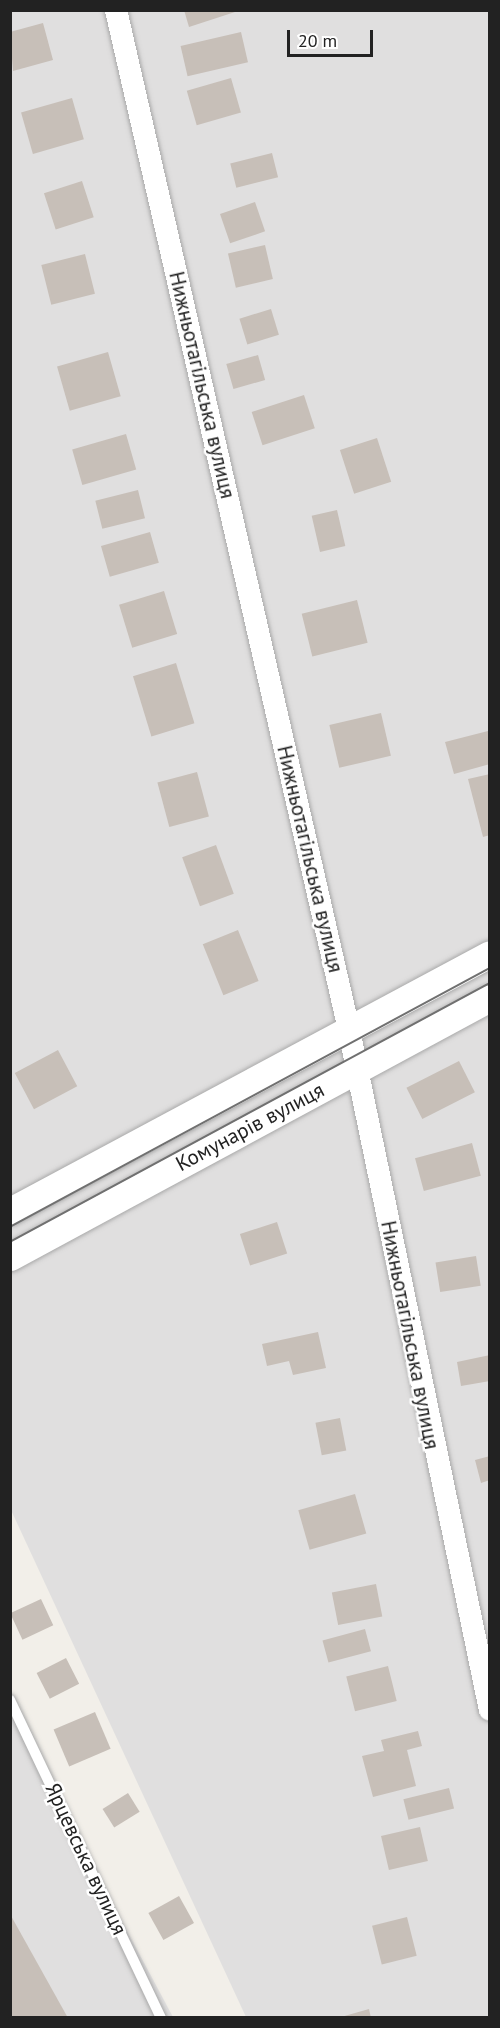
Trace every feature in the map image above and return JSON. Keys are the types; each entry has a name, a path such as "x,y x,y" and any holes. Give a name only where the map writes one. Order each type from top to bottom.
{"street":[{"name":"Нижньотагільська вулиця","path":"116,10 349,1030 489,1710"},
{"name":"Комунарів вулиця","path":"10,1211 489,954"},
{"name":"Комунарів вулиця","path":"10,1257 489,998"}],"lane":[{"name":"Ярцевська вулиця","path":"10,1700 161,2018"}],"shaded area":[{"path":"10,11 489,11 489,2017 246,2017 11,1510"},
{"path":"11,1714 173,2017 11,2017"}],"building":[{"path":"184,10 235,10 235,12 189,27"},
{"path":"43,23 53,60 13,71 10,32"},
{"path":"241,32 248,62 188,76 181,46"},
{"path":"231,78 241,113 197,125 187,91"},
{"path":"72,98 84,139 33,154 21,113"},
{"path":"272,153 278,177 236,188 230,163"},
{"path":"82,181 94,217 56,230 44,193"},
{"path":"255,202 265,231 230,243 220,214"},
{"path":"265,245 273,279 236,288 228,254"},
{"path":"85,254 95,294 51,305 41,265"},
{"path":"271,309 279,335 247,344 239,319"},
{"path":"108,352 121,396 70,411 57,367"},
{"path":"258,355 265,380 233,389 226,364"},
{"path":"304,395 315,428 263,445 252,412"},
{"path":"126,434 136,470 82,485 72,449"},
{"path":"377,438 391,482 354,494 340,450"},
{"path":"138,490 145,518 102,529 95,501"},
{"path":"337,510 345,546 320,552 312,516"},
{"path":"150,532 159,563 110,577 101,546"},
{"path":"164,591 177,634 132,648 119,605"},
{"path":"357,600 368,643 312,656 302,614"},
{"path":"176,663 194,723 151,736 133,676"},
{"path":"381,713 391,756 339,768 329,725"},
{"path":"488,731 490,764 454,774 445,742"},
{"path":"197,772 209,816 169,827 157,783"},
{"path":"490,774 490,835 483,837 468,779"},
{"path":"216,845 234,894 200,906 182,857"},
{"path":"238,930 259,981 223,995 203,944"},
{"path":"58,1050 77,1086 34,1109 15,1073"},
{"path":"459,1061 475,1092 422,1119 406,1088"},
{"path":"472,1143 481,1176 424,1191 415,1158"},
{"path":"277,1222 287,1253 250,1265 240,1234"},
{"path":"476,1256 481,1286 440,1292 436,1262"},
{"path":"318,1332 326,1368 293,1375 289,1361 267,1366 262,1344"},
{"path":"490,1355 490,1381 461,1386 457,1362"},
{"path":"340,1418 346,1450 322,1455 315,1423"},
{"path":"490,1456 490,1480 481,1483 475,1460"},
{"path":"355,1494 366,1533 310,1550 298,1510"},
{"path":"376,1584 382,1616 338,1625 332,1593"},
{"path":"41,1599 53,1625 22,1640 10,1613"},
{"path":"365,1629 371,1651 328,1663 322,1640"},
{"path":"66,1658 79,1684 50,1699 37,1673"},
{"path":"388,1666 397,1701 355,1711 346,1676"},
{"path":"95,1712 111,1749 69,1766 54,1730"},
{"path":"418,1731 422,1746 407,1750 416,1786 373,1797 362,1756 384,1751 381,1740"},
{"path":"449,1788 454,1808 408,1820 403,1799"},
{"path":"128,1793 140,1812 114,1828 103,1809"},
{"path":"420,1827 428,1861 389,1870 381,1836"},
{"path":"179,1896 194,1923 163,1940 148,1913"},
{"path":"10,1914 68,2018 10,2018"},
{"path":"407,1917 417,1956 382,1965 372,1926"},
{"path":"369,2009 371,2018 341,2018 341,2017"}],"tram line":[{"path":"10,1227 490,968"},
{"path":"10,1242 490,983"}]}
